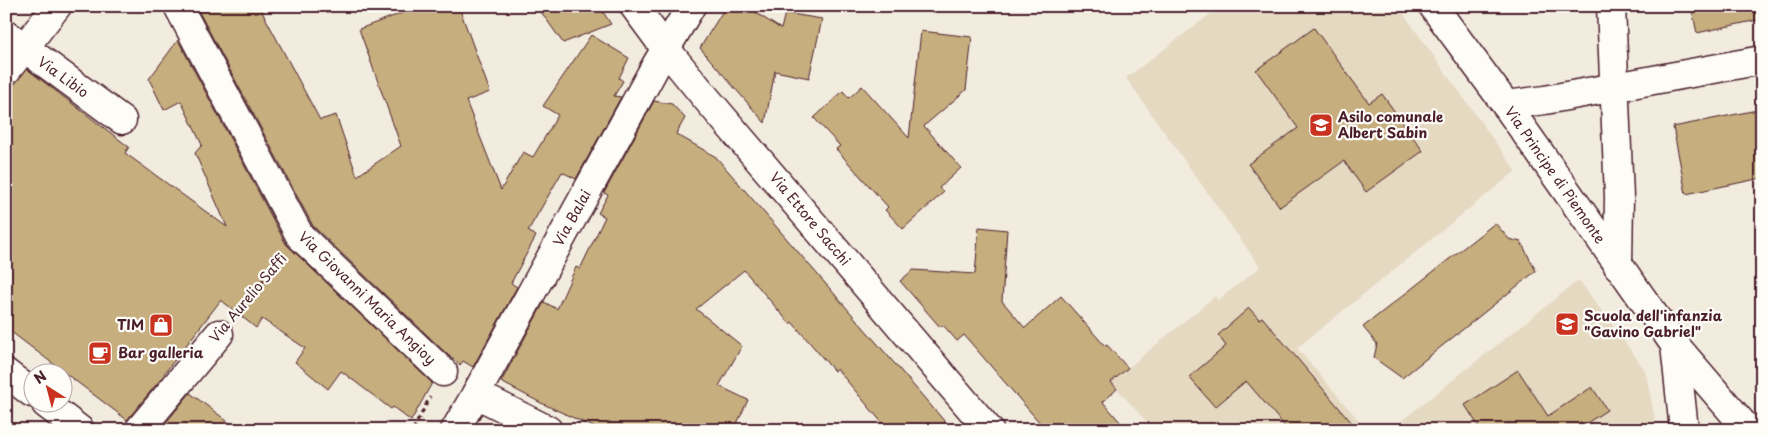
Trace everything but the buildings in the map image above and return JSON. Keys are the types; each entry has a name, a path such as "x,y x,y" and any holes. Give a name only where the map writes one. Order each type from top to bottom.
{"street":[{"path":"6,71 15,41 57,6"},
{"name":"Via Giovanni Maria Angioy","path":"178,6 300,236 443,372"},
{"name":"Via Ettore Sacchi","path":"634,6 666,48 989,430"},
{"name":"Via Balai","path":"455,430 691,6"},
{"name":"Via Principe di Piemonte","path":"1433,6 1506,105 1675,345 1748,430"},
{"path":"1611,6 1619,197 1618,266"},
{"name":"Via Libio","path":"15,41 122,120"},
{"path":"1506,105 1545,100 1762,60"},
{"name":"Via Aurelio Saffi","path":"139,430 219,334"},
{"name":"Via Principe di Piemonte","path":"1675,345 1684,430"},
{"path":"6,373 22,385"},
{"path":"476,394 548,430"},
{"path":"59,414 80,430"}],"path":[{"name":"Via Aurelio Saffi","path":"219,334 300,236"},
{"name":"Via Giovanni Maria Angioy","path":"413,430 443,372"}],"shaded area":[{"name":"Asilo comunale Albert Sabin","path":"1221,6 1398,6 1516,171 1297,348 1367,430 1154,430 1111,382 1215,296 1218,300 1260,267 1126,78"},
{"name":"Scuola dell'infanzia \"Gavino Gabriel\"","path":"1579,280 1643,367 1657,430 1390,430"}],"place":[{"name":"Asilo comunale Albert Sabin","path":"1321,125"},
{"name":"Scuola dell'infanzia \"Gavino Gabriel\"","path":"1567,324"},
{"name":"TIM","path":"161,325"},
{"name":"Bar galleria","path":"100,353"}]}
